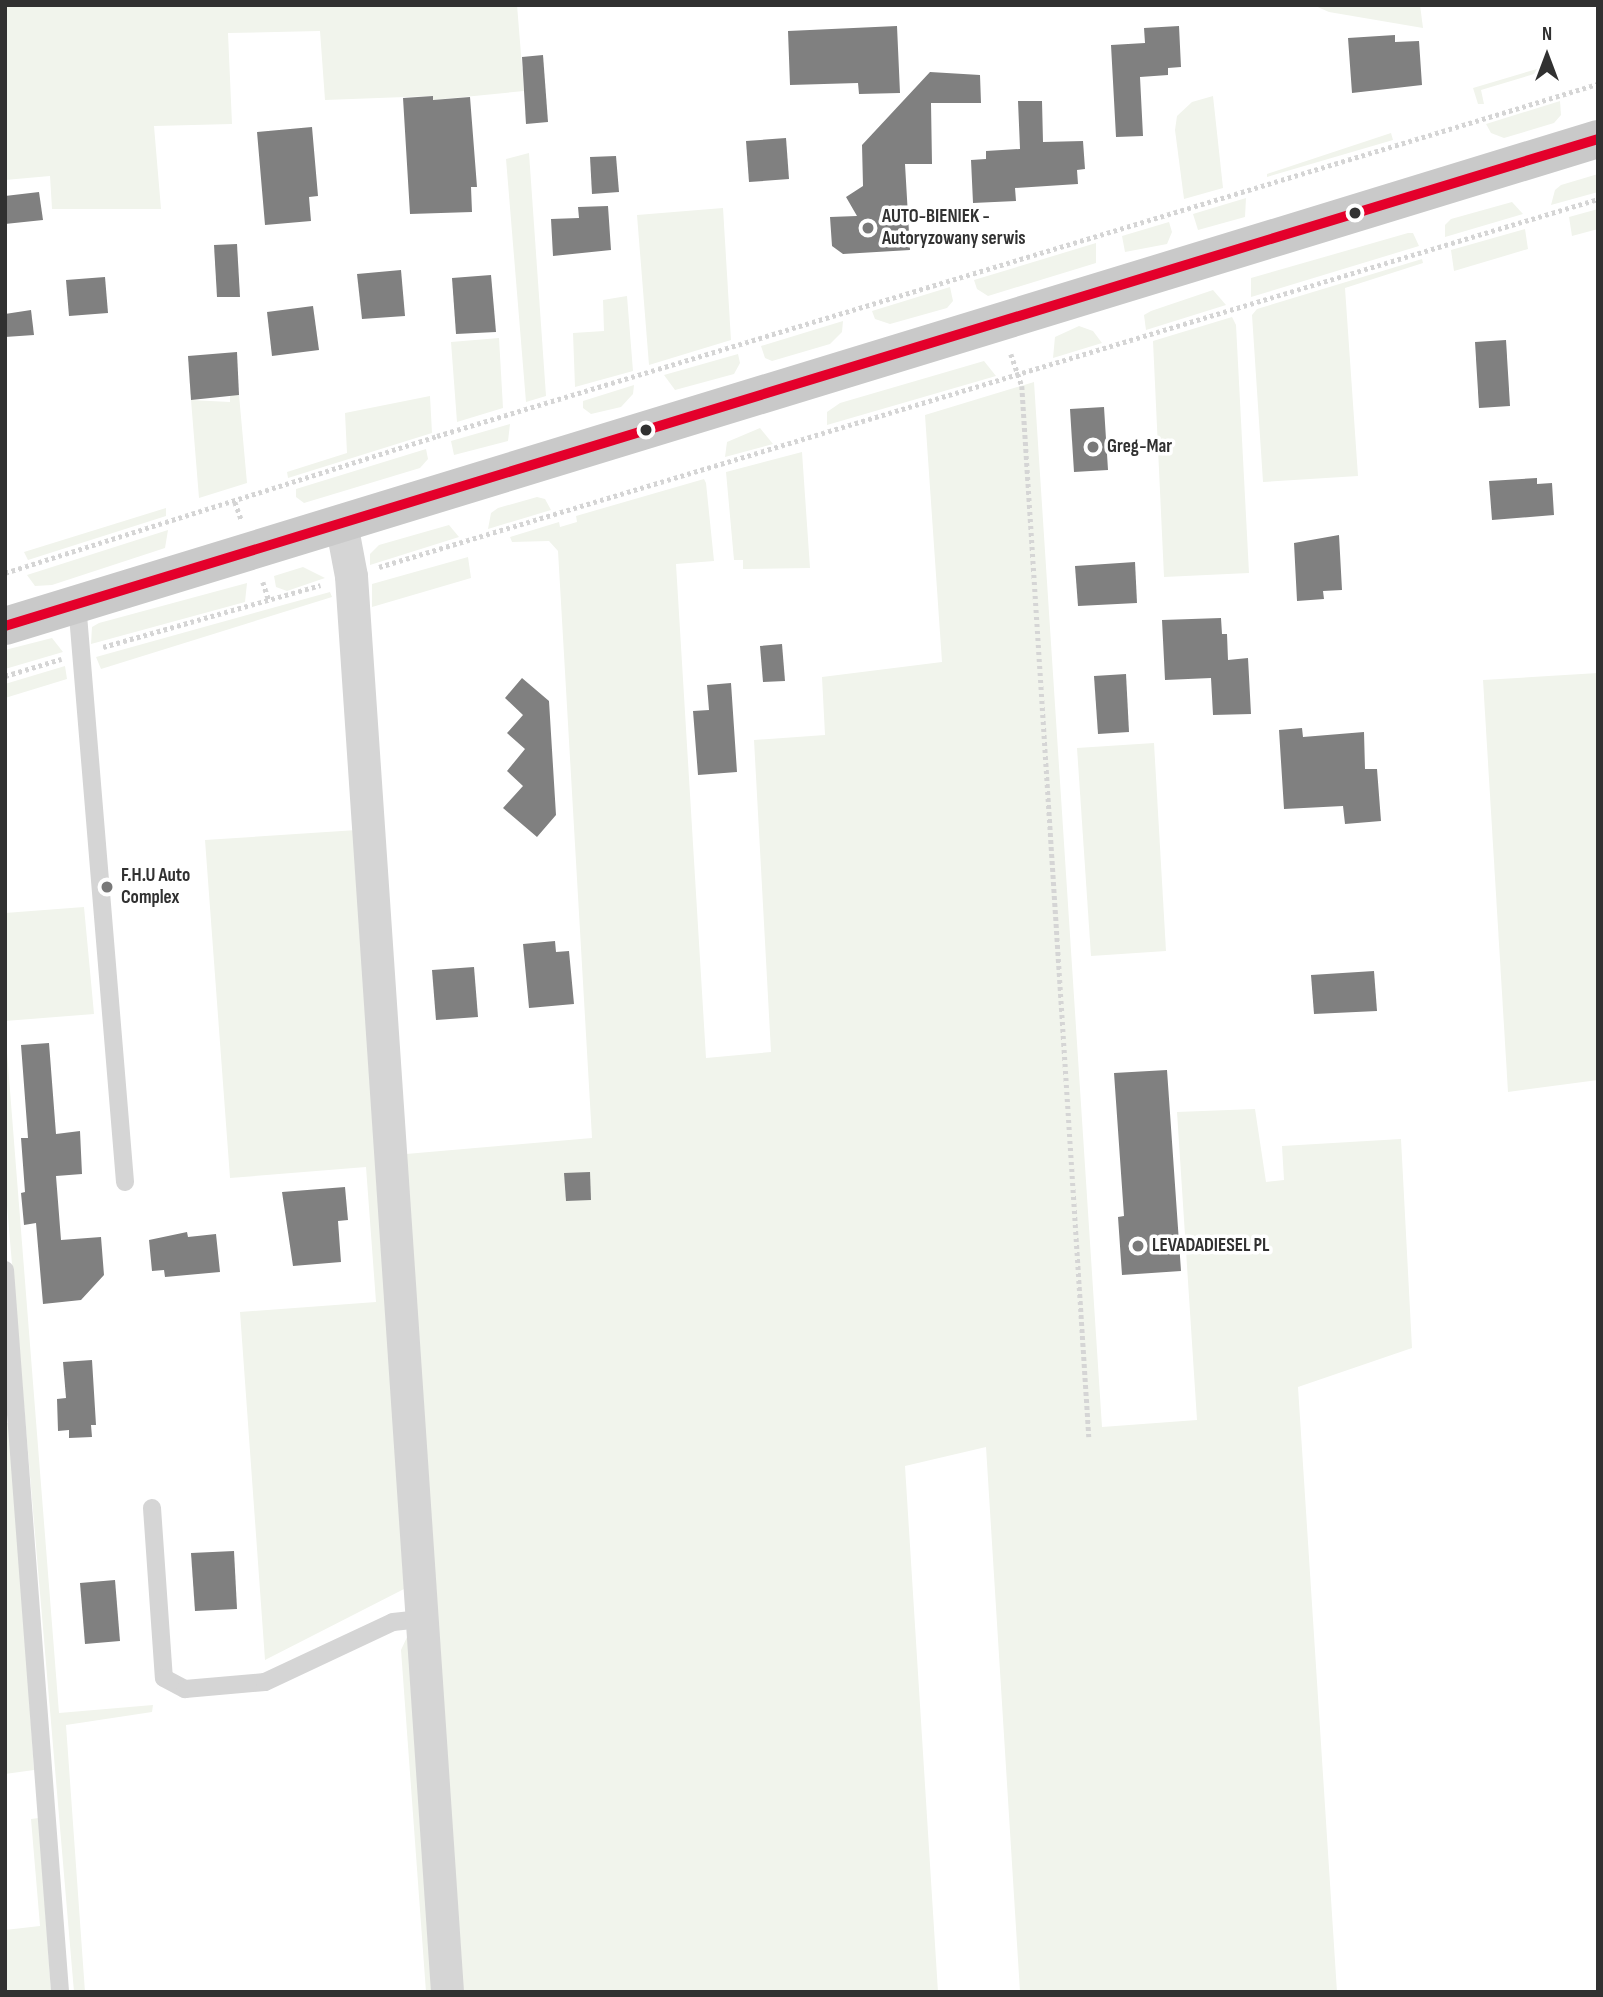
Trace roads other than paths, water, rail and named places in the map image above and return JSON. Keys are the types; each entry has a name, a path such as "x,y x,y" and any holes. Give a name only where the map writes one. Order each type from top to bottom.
{"main road":[{"path":"5,626 1598,139"}],"street":[{"path":"341,523 351,576 447,1992"}],"lane":[{"path":"77,603 125,1182"},
{"path":"5,1270 61,1992"},
{"path":"152,1508 164,1678 185,1689 265,1682 393,1622 421,1619"}],"place":[{"name":"AUTO-BIENIEK - Autoryzowany serwis","path":"868,228"},
{"name":"Greg-Mar","path":"1093,447"},
{"name":"F.H.U Auto Complex","path":"107,887"},
{"name":"LEVADADIESEL PL","path":"1138,1246"}]}
